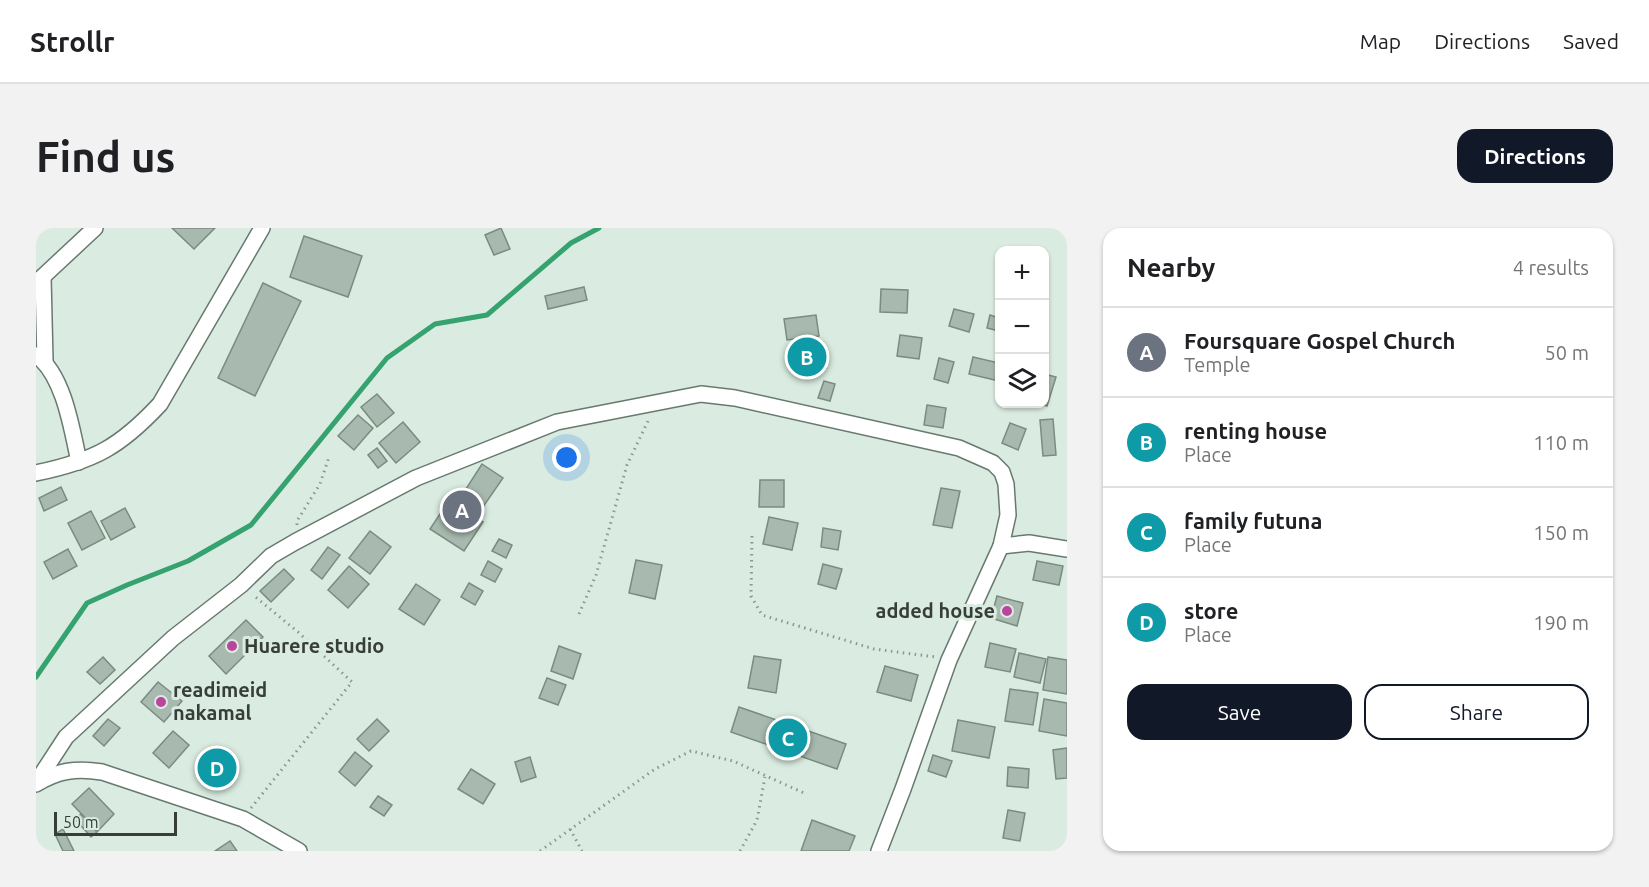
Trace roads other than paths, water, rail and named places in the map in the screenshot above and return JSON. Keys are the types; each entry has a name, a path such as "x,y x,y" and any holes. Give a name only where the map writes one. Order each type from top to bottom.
{"street":[{"path":"79,462 68,414 40,358 40,280 95,228"},
{"path":"36,473 66,467 116,445 138,427 160,404 262,228"},
{"path":"36,783 66,737 173,638 241,585 271,556 416,478 522,434 557,422 700,394 735,398 959,448 993,463 1002,472 1006,484 1008,515 1001,546 949,660 879,851"},
{"path":"1001,546 1029,543 1067,549"},
{"path":"36,783 62,771 83,769 102,772 243,819 299,851"}],"waterway":[{"path":"36,677 87,603 188,561 251,525 387,358 435,324 487,315 571,243 599,228"}],"place":[{"name":"renting house","path":"807,357"},
{"name":"Foursquare Gospel Church","path":"462,510"},
{"name":"added house","path":"1007,611"},
{"name":"Huarere studio","path":"232,646"},
{"name":"readimeid nakamal","path":"161,702"},
{"name":"family futuna","path":"788,738"},
{"name":"store","path":"217,768"}]}
